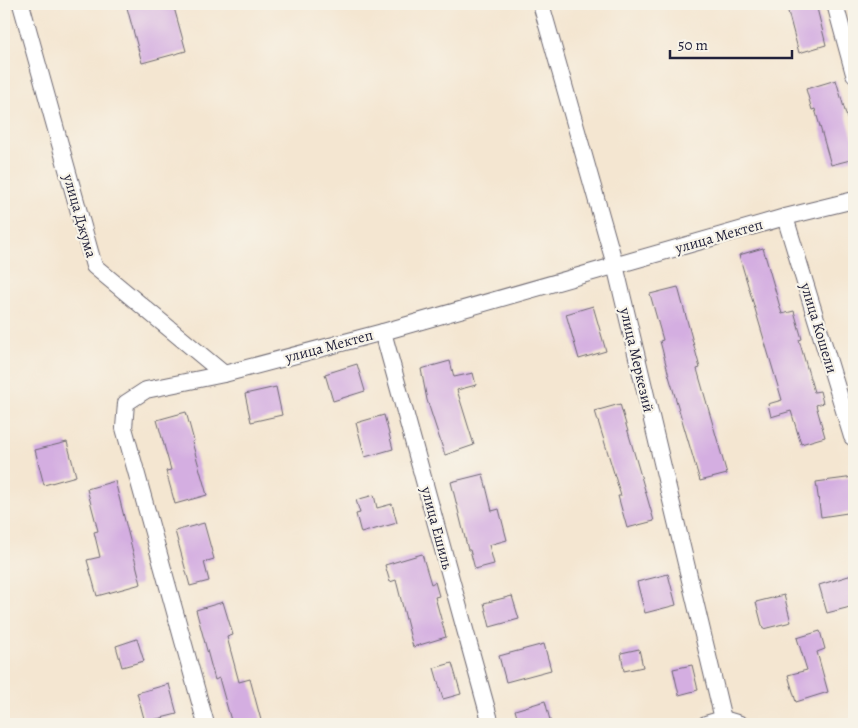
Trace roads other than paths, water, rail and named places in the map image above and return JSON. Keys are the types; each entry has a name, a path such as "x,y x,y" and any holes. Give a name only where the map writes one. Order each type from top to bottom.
{"street":[{"name":"улица Джума","path":"21,4 94,266 224,374"},
{"name":"улица Меркезий","path":"542,4 615,265 723,719"},
{"path":"835,4 854,74"},
{"name":"улица Мектеп","path":"206,724 124,428 126,403 146,390 224,374 383,332 785,217 854,200"},
{"name":"улица Кошели","path":"785,217 852,437 854,438"},
{"name":"улица Ешиль","path":"383,332 491,724"},
{"path":"706,724 723,719 740,724"}]}
